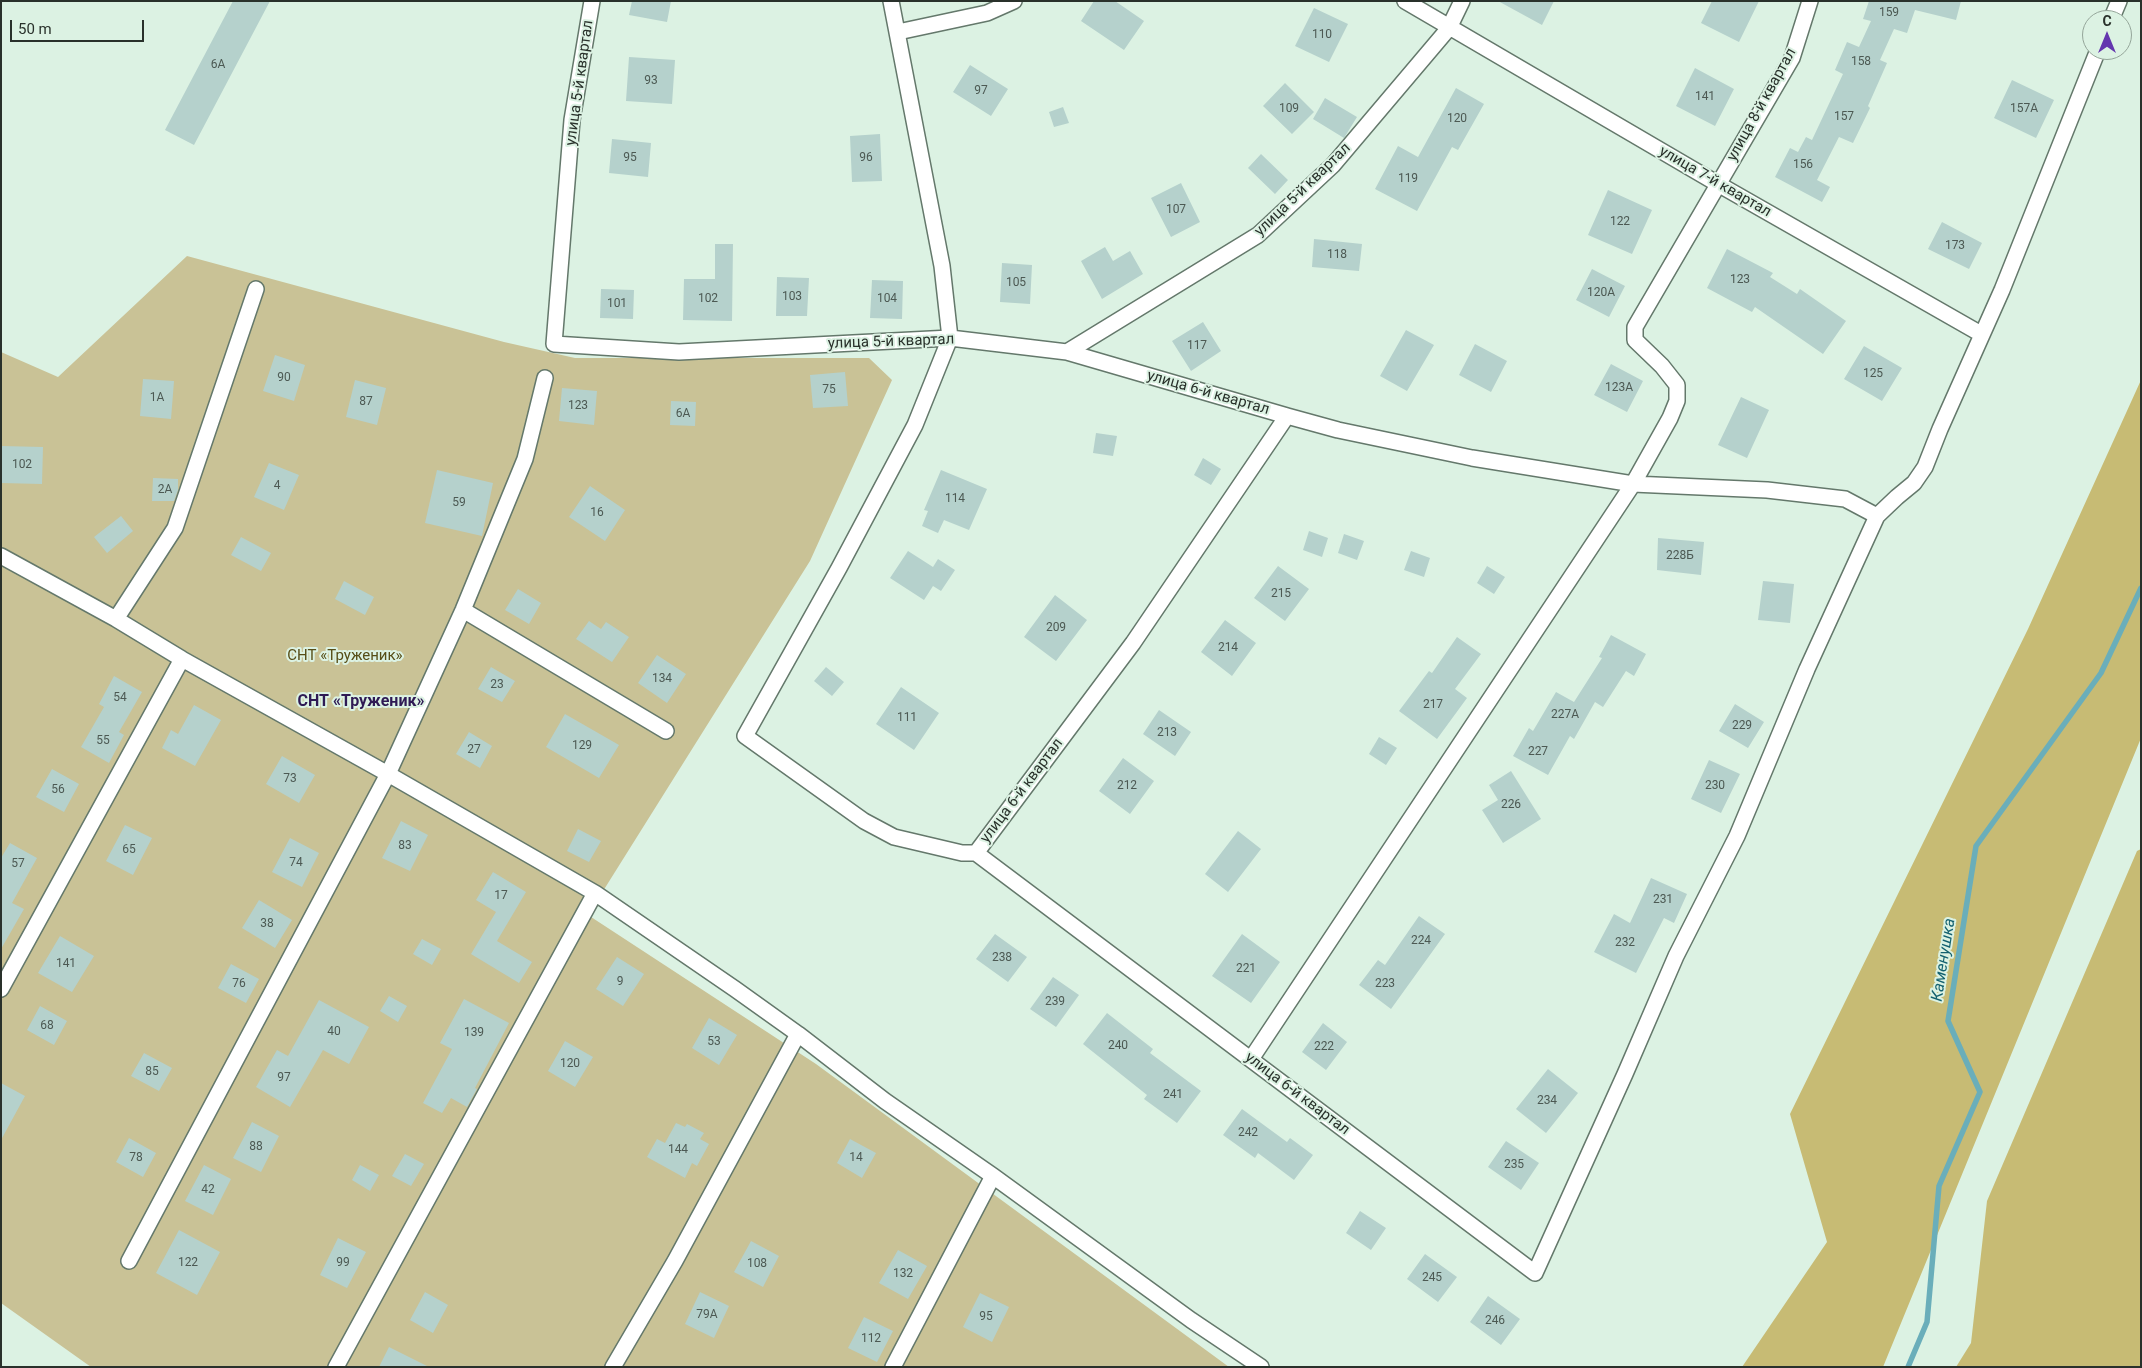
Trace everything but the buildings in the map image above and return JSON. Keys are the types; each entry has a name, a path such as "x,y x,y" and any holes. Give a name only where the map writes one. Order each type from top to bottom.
{"street":[{"name":"улица 5-й квартал","path":"592,1 572,120 554,344 679,352 950,338 1067,352 1258,235 1333,165 1449,28 1462,1"},
{"path":"892,1 942,266 950,338 916,424 834,576 744,736 864,821 894,837 962,853 976,853"},
{"path":"898,32 987,13 1014,1"},
{"name":"улица 7-й квартал","path":"1405,1 1718,184 1981,334"},
{"name":"улица 8-й квартал","path":"1251,1059 1633,484 1670,418 1676,401 1677,385 1662,366 1634,340 1635,327 1792,58 1810,1"},
{"path":"1287,416 1338,430 1472,458 1633,484 1767,490 1845,499 1877,516 1914,484 1925,467 1981,334 2002,290 2094,60"},
{"path":"116,619 175,528 256,289"},
{"name":"улица 6-й квартал","path":"1067,352 1287,416 1133,642 976,853 1535,1273 1676,956 1737,836 1808,669 1877,516"},
{"path":"128,1261 388,774 463,610 525,459 545,378"},
{"path":"1,556 116,619 182,659 596,893 798,1034 885,1101 993,1176 1191,1320 1261,1367"},
{"path":"463,610 666,731"},
{"path":"1,989 182,659"},
{"path":"336,1367 596,893"},
{"path":"613,1367 675,1261 798,1034"},
{"path":"893,1367 993,1176"}],"green space":[{"name":"СНТ «Труженик»","path":"187,256 504,342 575,358 869,358 892,380 810,561 588,915 816,1064 1229,1367 91,1367 1,1303 1,352 58,377"}],"shaded area":[{"path":"2141,380 2141,738 1883,1367 1742,1367 1827,1242 1790,1114 2028,629"},
{"path":"2141,849 2141,1367 1956,1367 1971,1343 1987,1201 2137,851"}],"waterway":[{"name":"Каменушка","path":"1908,1367 1927,1322 1939,1186 1980,1092 1948,1021 1976,846 2101,673 2141,588"}],"district":[{"name":"СНТ «Труженик»","path":"361,702"}]}
